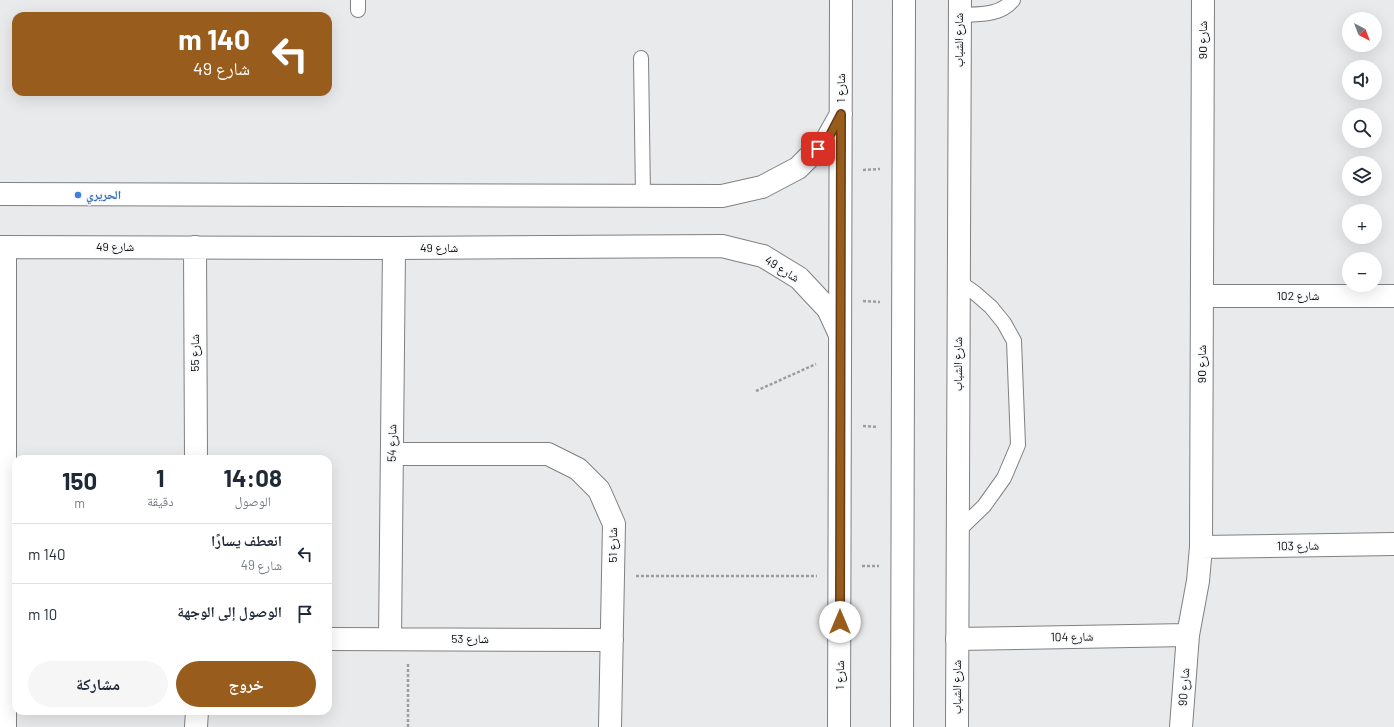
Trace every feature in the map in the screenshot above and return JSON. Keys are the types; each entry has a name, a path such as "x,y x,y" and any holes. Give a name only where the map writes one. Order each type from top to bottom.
{"street":[{"name":"شارع 1","path":"839,727 841,0"},
{"path":"902,727 904,0"},
{"name":"شارع 90","path":"1182,727 1188,635 1198,580 1201,547 1203,0"},
{"name":"شارع الشباب","path":"957,727 960,7"},
{"path":"0,194 722,196 762,187 798,168 828,139 841,114"},
{"name":"شارع 49","path":"2,247 394,248 722,246 763,256 799,278 828,309 840,344"},
{"path":"2,247 5,727"},
{"name":"شارع 55","path":"195,247 196,455"},
{"name":"شارع 54","path":"394,248 392,454 399,639"},
{"name":"شارع 102","path":"1202,296 1394,296"},
{"name":"شارع 51","path":"392,454 548,454 578,469 599,490 614,524 610,727"},
{"name":"شارع 103","path":"1201,547 1394,544"},
{"name":"شارع 104","path":"957,639 1188,635"},
{"name":"شارع 53","path":"332,639 612,640"},
{"path":"196,727 197,715"}],"lane":[{"path":"960,7 994,13 1009,5 1013,0"},
{"path":"641,58 643,196"},
{"path":"958,281 976,293 991,307 1004,323 1014,341 1018,445 1004,478 988,501 958,531"}],"path":[{"path":"756,391 840,344"},
{"path":"840,426 903,427"},
{"path":"613,576 840,576"},
{"path":"399,639 408,727"}],"place":[{"name":"الحريري","path":"78,195"}],"route":[{"path":"818,149 828,139 841,114 840,622"}]}
